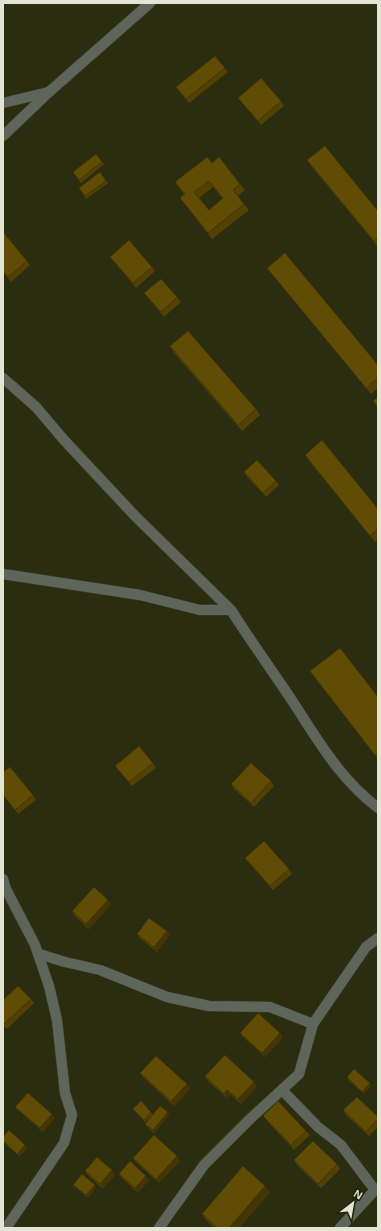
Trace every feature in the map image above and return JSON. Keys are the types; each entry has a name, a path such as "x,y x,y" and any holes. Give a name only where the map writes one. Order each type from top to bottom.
{"street":[{"path":"3,136 150,3"},
{"path":"3,103 50,92"},
{"path":"3,378 36,407 64,440 136,517 231,610 258,652 291,698 312,734 341,774 363,796 378,808"},
{"path":"3,574 140,595 200,610 231,610"},
{"path":"3,879 38,954 49,986 57,1020 65,1093 72,1115 64,1143 6,1228"},
{"path":"159,1228 204,1166 299,1074 313,1024 366,947 378,938"},
{"path":"38,954 100,970 167,997 209,1006 270,1007 313,1024"},
{"path":"282,1090 318,1127 341,1145 374,1190 340,1228"},
{"path":"168,1217 169,1228"}],"building":[{"path":"215,56 225,68 186,99 176,87"},
{"path":"261,78 281,101 258,121 238,98"},
{"path":"325,146 378,211 378,238 374,241 307,160"},
{"path":"96,154 102,162 79,180 73,172"},
{"path":"207,157 212,163 219,157 240,184 233,190 244,204 208,233 180,198 185,194 175,182","holes":["209,181 223,198 209,210 194,192"]},
{"path":"100,172 106,181 85,196 79,188"},
{"path":"3,232 27,261 8,277 3,271"},
{"path":"129,240 152,267 133,283 110,257"},
{"path":"285,253 378,365 378,378 366,388 267,268"},
{"path":"161,279 177,297 161,312 144,293"},
{"path":"188,331 256,409 238,425 170,346"},
{"path":"378,397 378,407 373,401"},
{"path":"322,440 378,509 378,529 370,536 305,455"},
{"path":"257,460 276,481 263,493 244,472"},
{"path":"340,648 378,697 378,753 375,755 310,671"},
{"path":"139,746 153,763 129,782 115,766"},
{"path":"251,763 271,781 251,803 231,784"},
{"path":"10,767 33,795 15,810 3,795 3,772"},
{"path":"264,841 289,869 270,886 245,858"},
{"path":"94,887 108,900 86,924 72,911"},
{"path":"149,918 167,931 154,947 137,934"},
{"path":"18,986 31,999 4,1024 3,1000"},
{"path":"258,1013 280,1033 262,1053 240,1033"},
{"path":"225,1055 254,1082 238,1099 227,1090 224,1094 205,1076"},
{"path":"156,1056 187,1084 171,1101 140,1073"},
{"path":"354,1069 370,1083 362,1092 347,1077"},
{"path":"28,1093 52,1114 40,1128 15,1107"},
{"path":"357,1097 378,1117 378,1119 366,1132 343,1110"},
{"path":"141,1101 151,1112 144,1120 133,1109"},
{"path":"278,1101 306,1131 291,1145 263,1116"},
{"path":"160,1106 168,1112 153,1130 145,1124"},
{"path":"9,1130 25,1145 17,1154 3,1141 3,1137"},
{"path":"154,1135 177,1156 156,1179 133,1158"},
{"path":"313,1141 337,1164 318,1184 294,1160"},
{"path":"97,1157 112,1170 100,1184 85,1171"},
{"path":"130,1161 146,1176 135,1188 119,1174"},
{"path":"243,1166 265,1186 229,1228 218,1228 202,1214"},
{"path":"82,1174 95,1185 86,1195 73,1185"}]}
